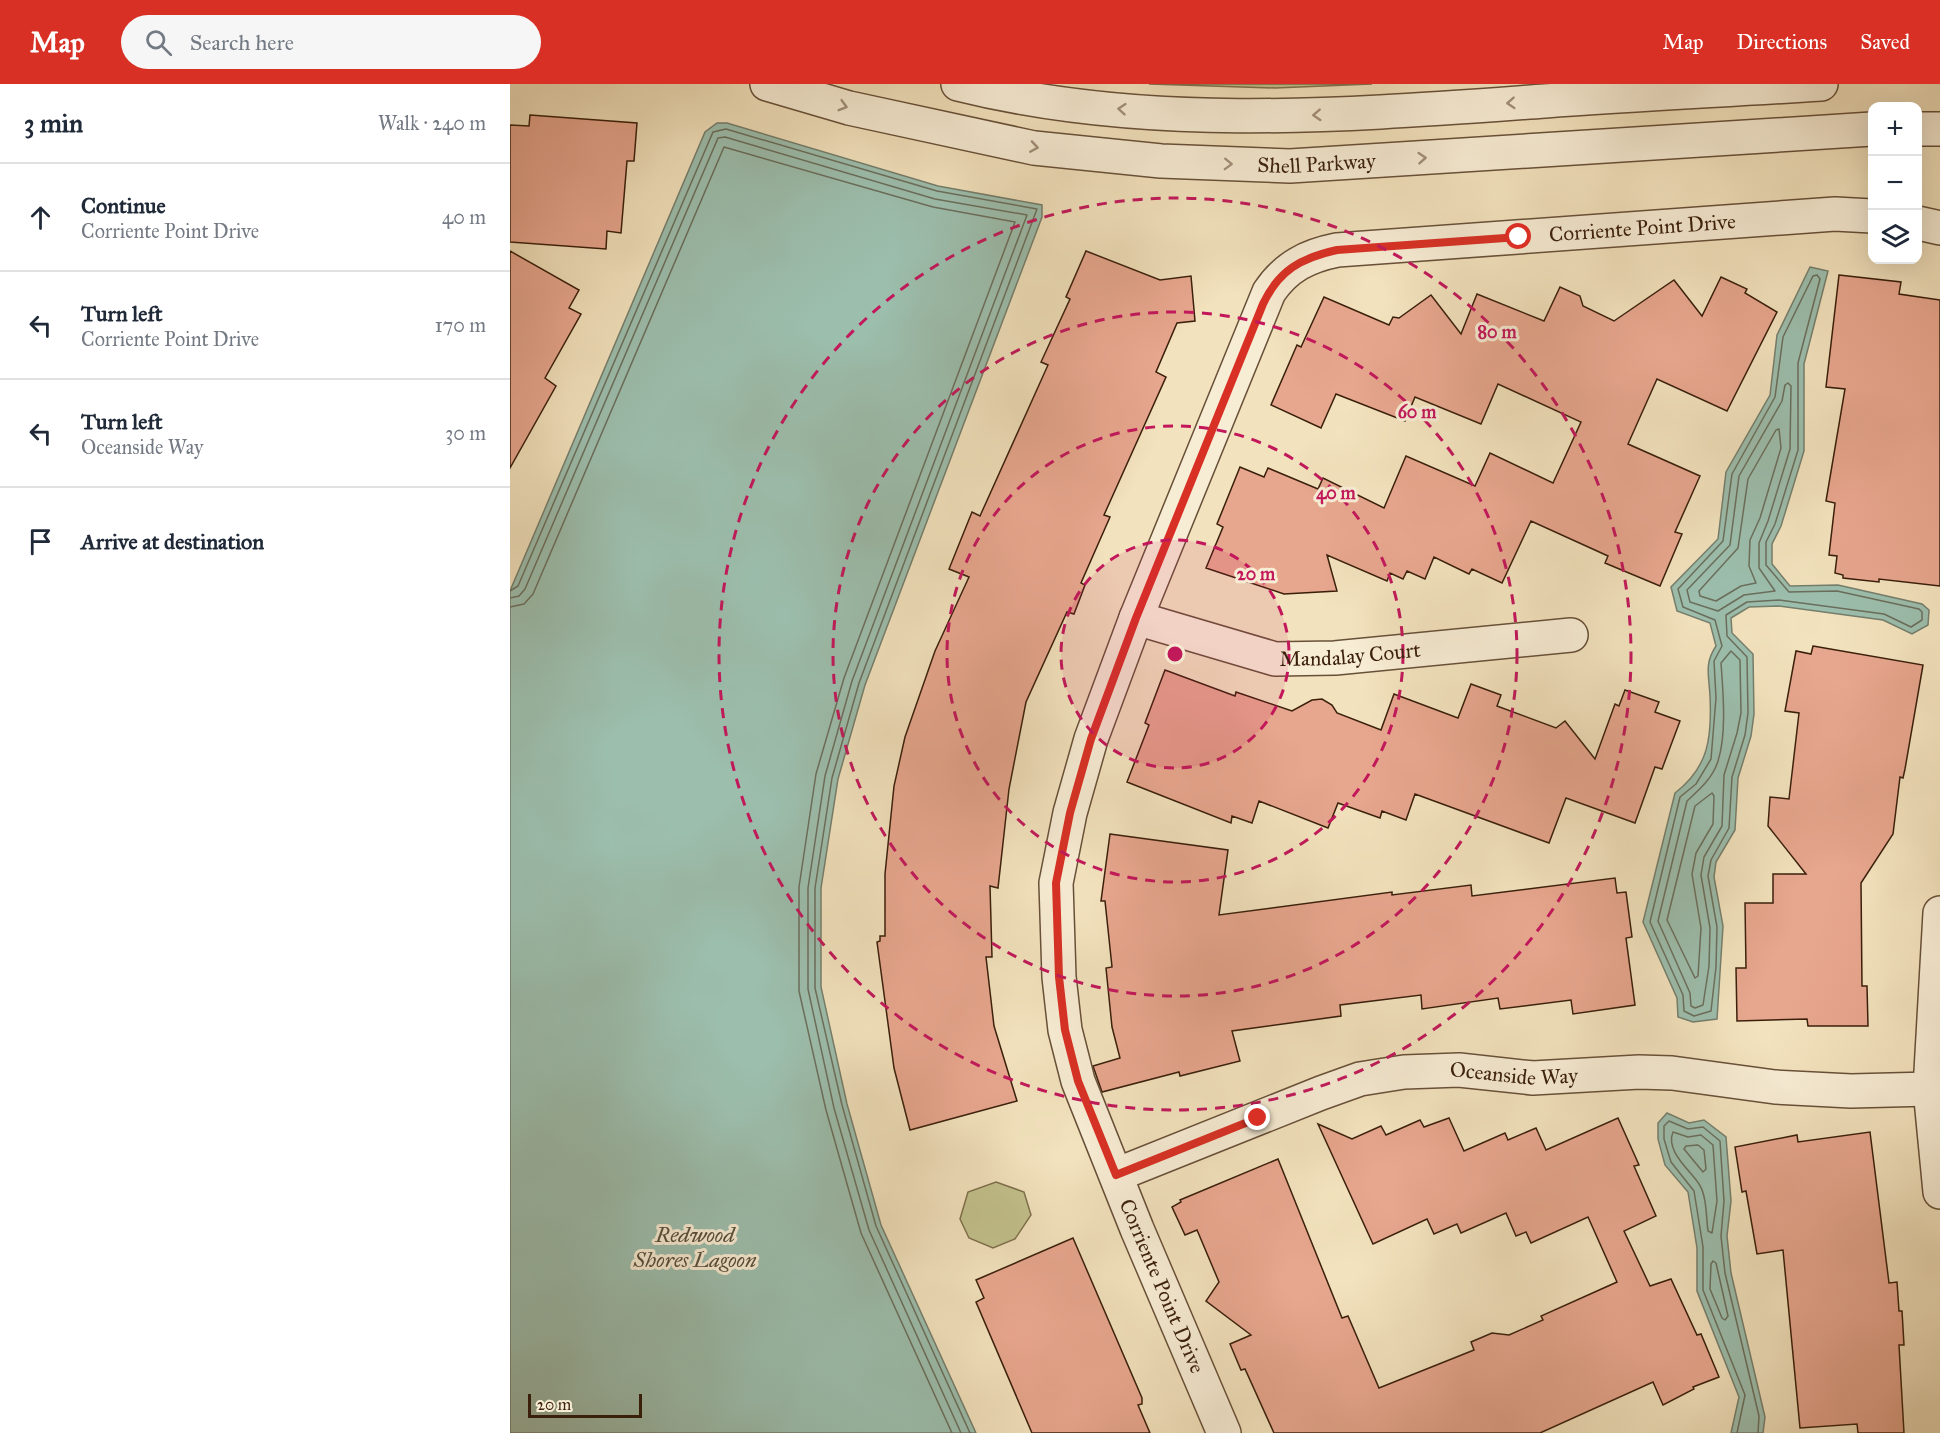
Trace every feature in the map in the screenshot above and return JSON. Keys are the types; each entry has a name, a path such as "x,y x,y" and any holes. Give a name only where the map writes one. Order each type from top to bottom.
{"street":[{"name":"Shell Parkway","path":"767,84 849,108 1034,148 1161,161 1290,166 1868,129"},
{"path":"958,84 987,91 1088,106 1223,116 1333,114 1821,84"},
{"path":"1922,129 1940,129"},
{"name":"Corriente Point Drive","path":"1224,1433 1078,1081 1065,1030 1059,977 1056,883 1070,813 1091,739 1136,618 1263,304 1285,271 1298,263 1337,250 1835,214 1868,216"},
{"path":"1922,223 1940,228"},
{"name":"Mandalay Court","path":"1136,618 1275,659 1335,658 1571,635"},
{"path":"1940,913 1930,1089 1940,1192"},
{"name":"Oceanside Way","path":"1116,1175 1321,1093 1360,1079 1394,1073 1459,1070 1533,1078 1605,1072 1650,1072 1775,1087 1851,1091 1930,1089"}],"shaded area":[{"path":"1149,84 1372,84 1275,88"},
{"path":"996,1182 1024,1192 1031,1215 1015,1239 993,1248 969,1238 960,1219 968,1192"}],"water":[{"name":"Redwood Shores Lagoon","path":"717,123 727,123 938,186 1042,205 1042,217 865,685 838,779 821,888 821,987 847,1104 881,1225 976,1433 510,1433 510,591 705,132"},
{"path":"1810,267 1828,271 1804,364 1804,451 1781,526 1772,544 1772,564 1790,586 1838,585 1922,604 1929,610 1928,625 1912,634 1883,620 1779,606 1749,607 1731,618 1732,633 1753,654 1754,714 1751,736 1738,778 1735,830 1716,862 1714,877 1723,926 1717,1019 1693,1022 1678,1017 1677,998 1643,922 1675,793 1695,773 1702,762 1709,738 1708,670 1712,652 1716,646 1710,623 1677,611 1671,587 1718,539 1726,472 1770,395 1777,335"},
{"path":"1667,1113 1689,1123 1704,1120 1726,1137 1731,1201 1727,1236 1731,1273 1765,1417 1763,1433 1731,1433 1739,1397 1697,1291 1697,1248 1688,1192 1665,1165 1658,1139 1658,1123"}],"building":[{"path":"530,115 637,123 634,161 627,161 621,233 607,231 606,249 510,242 510,125 529,126"},
{"path":"510,251 579,290 569,308 581,314 545,378 556,386 510,468"},
{"path":"1086,251 1160,280 1191,276 1195,321 1177,323 1156,372 1166,377 1104,515 1110,517 1081,583 1085,585 1074,614 1067,612 1026,702 1009,789 998,888 990,886 992,957 986,957 994,1026 1017,1101 910,1130 894,1068 877,942 880,941 880,936 885,936 885,874 894,786 905,737 935,651 969,577 949,569 972,512 980,516 1048,365 1041,362 1070,299 1066,297"},
{"path":"1839,275 1901,282 1899,294 1940,300 1940,586 1879,579 1879,582 1843,578 1843,575 1835,573 1837,556 1829,555 1835,503 1826,501 1845,389 1826,387"},
{"path":"1721,277 1747,289 1745,293 1777,312 1727,411 1657,379 1628,444 1700,476 1675,532 1682,534 1660,586 1605,563 1608,556 1531,521 1502,583 1472,569 1469,574 1434,557 1425,579 1407,571 1403,579 1390,573 1387,581 1327,555 1337,591 1284,594 1206,568 1223,527 1217,524 1240,467 1264,477 1268,468 1318,489 1323,478 1384,508 1406,456 1475,486 1490,453 1553,483 1581,422 1498,384 1481,424 1415,397 1405,421 1336,394 1321,428 1271,405 1297,345 1301,347 1324,297 1389,325 1393,317 1399,318 1431,295 1461,334 1477,294 1544,321 1560,287 1580,296 1583,306 1614,321 1674,280 1702,316"},
{"path":"1813,646 1923,665 1905,769 1903,778 1900,777 1893,834 1861,883 1862,986 1867,986 1868,1026 1808,1026 1807,1019 1737,1021 1736,968 1746,968 1745,903 1773,903 1773,874 1806,874 1768,826 1770,797 1789,799 1799,713 1785,711 1796,651 1811,654"},
{"path":"1165,670 1235,696 1236,692 1292,711 1312,700 1322,699 1332,705 1337,713 1381,730 1394,694 1458,718 1471,684 1501,695 1497,706 1556,728 1565,721 1595,759 1615,704 1619,706 1625,690 1659,702 1655,712 1680,721 1662,769 1655,767 1635,823 1566,798 1549,843 1415,794 1406,820 1382,811 1380,818 1338,803 1328,828 1259,801 1252,823 1232,816 1231,823 1127,782 1149,725 1145,723"},
{"path":"1110,834 1228,850 1219,915 1392,892 1392,895 1471,885 1472,896 1615,878 1617,893 1626,892 1632,937 1626,938 1635,1005 1573,1014 1571,1000 1500,1009 1498,998 1422,1009 1421,995 1340,1005 1341,1016 1232,1031 1240,1061 1180,1076 1179,1072 1102,1092 1093,1066 1120,1058 1112,1027 1106,968 1112,967 1105,901 1101,901"},
{"path":"1449,1118 1464,1151 1505,1133 1508,1140 1536,1128 1546,1150 1618,1118 1639,1165 1634,1166 1656,1216 1624,1231 1650,1286 1671,1279 1697,1335 1701,1334 1719,1377 1693,1387 1694,1389 1663,1405 1653,1382 1540,1433 1274,1433 1245,1369 1241,1370 1230,1344 1251,1335 1206,1301 1219,1282 1197,1230 1185,1235 1172,1207 1181,1202 1180,1200 1278,1159 1342,1318 1348,1316 1379,1388 1474,1350 1471,1342 1492,1333 1509,1335 1543,1320 1541,1316 1617,1282 1588,1217 1531,1243 1526,1232 1516,1236 1506,1213 1461,1233 1457,1224 1434,1234 1427,1219 1373,1244 1318,1124 1352,1139 1381,1126 1386,1135 1420,1120 1424,1127"},
{"path":"1870,1132 1889,1283 1897,1282 1899,1311 1902,1311 1904,1345 1899,1345 1904,1433 1858,1433 1857,1424 1800,1428 1783,1250 1757,1254 1746,1191 1742,1192 1735,1147 1797,1135 1798,1142"},
{"path":"1073,1238 1142,1398 1142,1404 1138,1405 1150,1433 1032,1433 976,1302 984,1298 976,1280"}],"route":[{"path":"1258,1118 1116,1175 1078,1081 1065,1030 1059,977 1056,883 1070,813 1091,739 1136,618 1263,304 1285,271 1312,257 1337,250 1519,237"}]}
